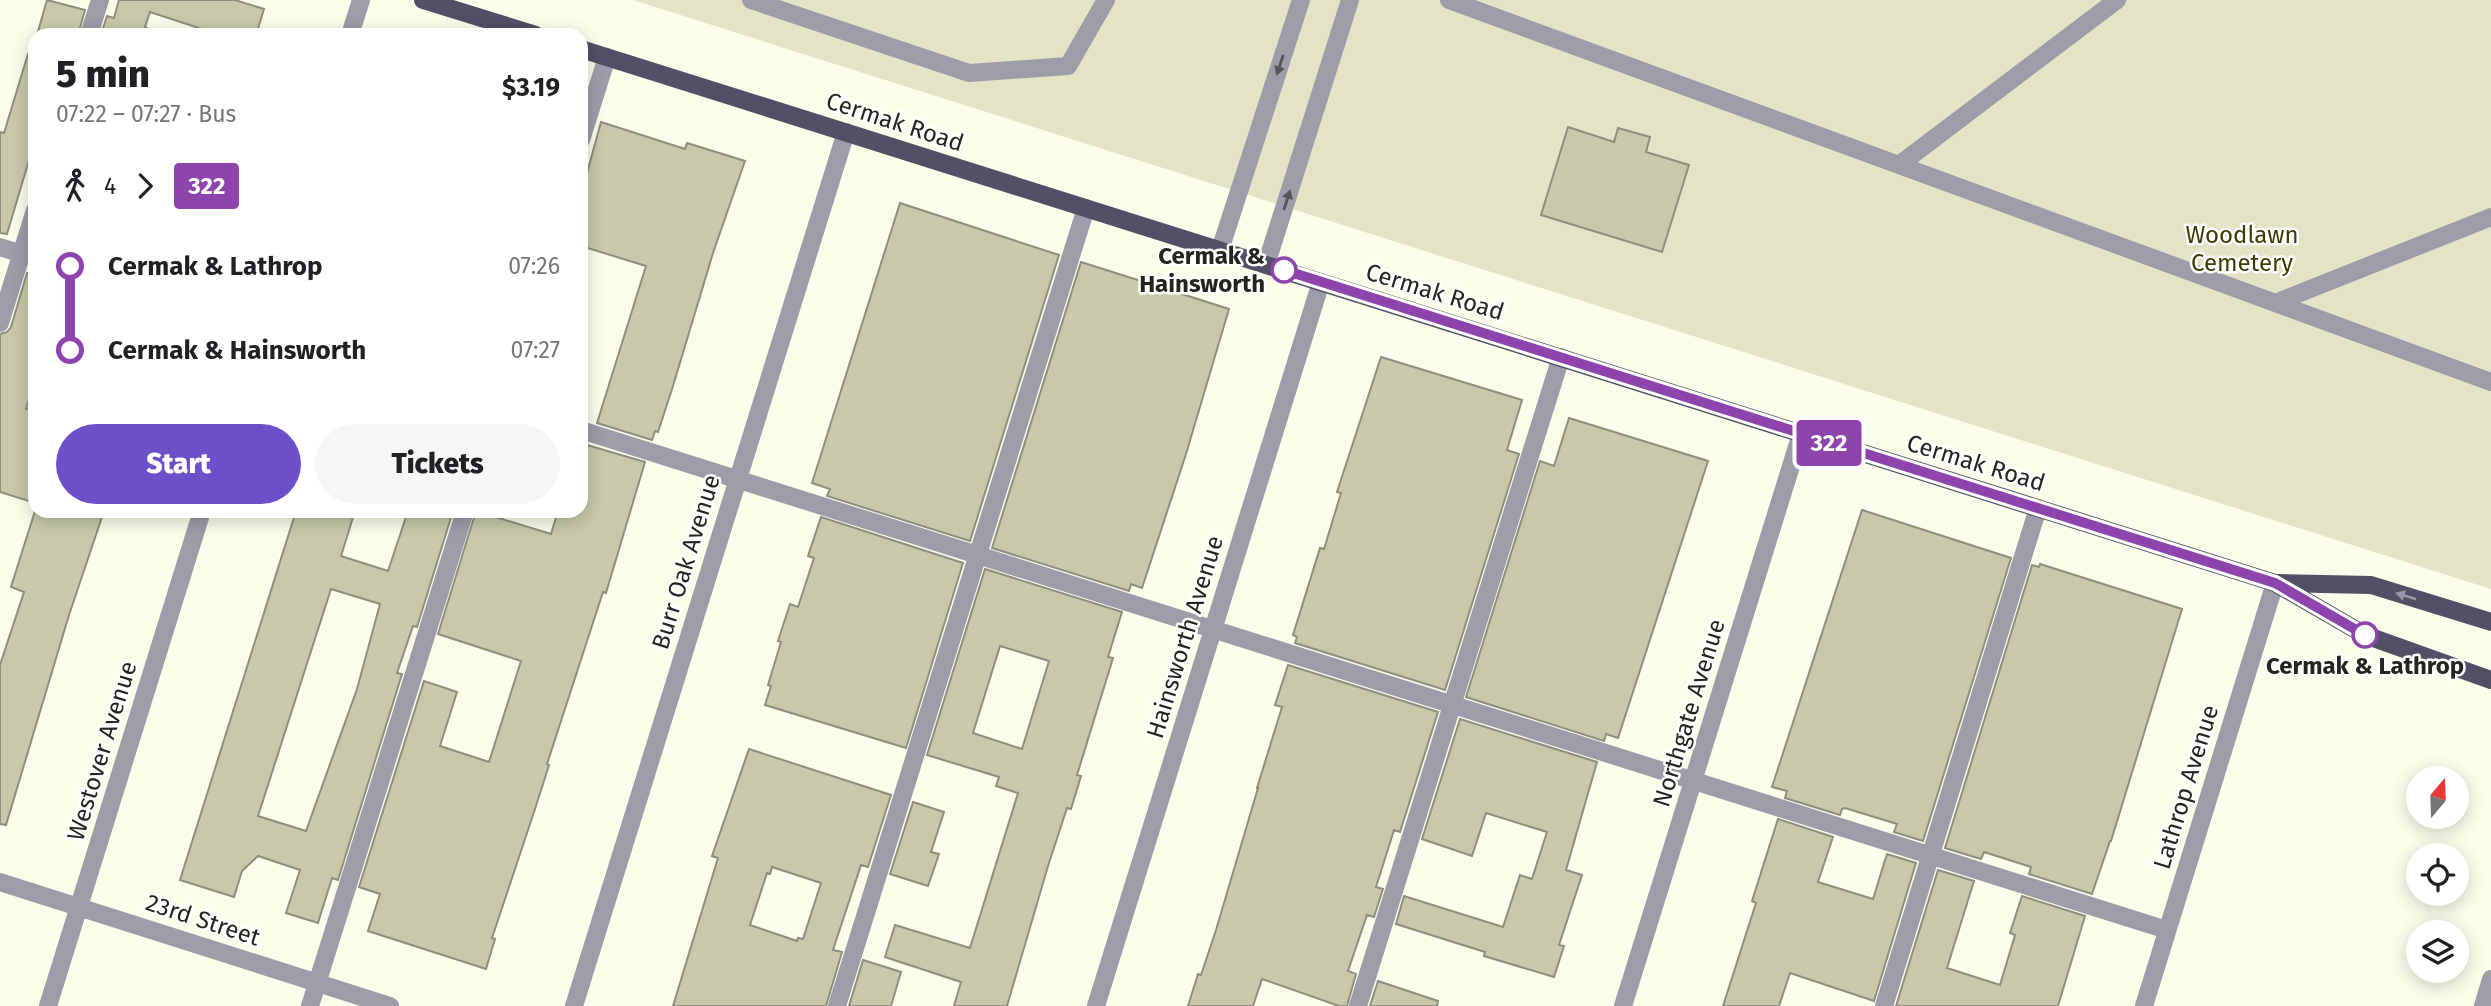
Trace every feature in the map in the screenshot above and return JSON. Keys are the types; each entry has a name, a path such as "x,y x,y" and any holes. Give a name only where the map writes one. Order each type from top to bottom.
{"main road":[{"path":"423,0 513,28"},
{"name":"Cermak Road","path":"588,51 2275,583 2365,635 2491,680"},
{"name":"Cermak Road","path":"2275,583 2371,585 2491,622"}],"street":[{"path":"91,28 100,0"},
{"path":"352,28 361,0"},
{"path":"751,0 969,74 1068,66 1107,0"},
{"path":"1220,250 1301,0"},
{"path":"1266,265 1350,0"},
{"path":"1449,0 2491,382"},
{"path":"1899,166 2117,0"},
{"path":"588,117 607,57"},
{"name":"Burr Oak Avenue","path":"574,1006 846,132"},
{"path":"837,1006 1086,208"},
{"path":"2275,303 2491,217"},
{"path":"0,247 28,256 0,323"},
{"name":"Hainsworth Avenue","path":"1096,1006 1321,282"},
{"path":"1358,1006 1561,357"},
{"path":"588,432 2167,930"},
{"name":"Northgate Avenue","path":"1623,1006 1801,434"},
{"path":"1884,1006 2038,508"},
{"name":"Westover Avenue","path":"48,1006 200,518"},
{"path":"310,1006 463,518"},
{"name":"Lathrop Avenue","path":"2144,1006 2275,583"},
{"name":"23rd Street","path":"0,882 390,1006"},
{"path":"2483,1006 2491,979"}],"green space":[{"name":"Woodlawn Cemetery","path":"633,0 2491,0 2491,589"}],"building":[{"path":"47,0 85,10 80,28 39,28"},
{"path":"119,0 235,0 264,9 258,28 199,28 150,12 145,27 147,28 103,28 107,16 114,18"},
{"path":"28,54 28,164 7,234 0,233 0,132 4,133"},
{"path":"601,122 685,149 687,143 745,161 713,253 658,432 655,431 652,440 597,423 646,266 588,248 588,169"},
{"path":"1568,127 1614,142 1618,128 1650,137 1646,152 1689,165 1662,252 1541,215"},
{"path":"900,203 1059,255 970,541 827,496 830,489 812,483"},
{"path":"1081,262 1229,309 1186,454 1142,588 1131,584 1129,591 992,548"},
{"path":"27,273 28,501 0,492 0,334 11,327"},
{"path":"1381,357 1522,400 1507,450 1519,454 1445,690 1295,643 1297,637 1293,635 1320,548 1324,549 1341,493 1337,492"},
{"path":"1569,418 1708,461 1618,738 1606,734 1604,741 1466,697 1540,461 1554,466"},
{"path":"588,445 645,462 606,593 603,592 492,938 495,939 486,969 368,931 380,894 359,887 424,681 457,692 440,746 489,762 521,661 438,634 474,518 499,518 551,534 556,518 588,518"},
{"path":"1862,510 2011,558 1923,841 1894,832 1897,824 1845,808 1840,815 1785,798 1787,791 1772,787"},
{"path":"821,517 963,563 906,748 765,705 781,642 778,641 790,604 798,607 814,558 808,556"},
{"path":"33,518 102,518 69,615 6,825 0,824 0,665 24,592 11,587"},
{"path":"294,518 353,518 341,556 388,571 406,518 451,518 417,627 413,626 397,673 402,674 338,880 332,878 318,923 286,913 300,870 258,856 242,871 234,897 180,880","holes":["331,589 380,604 357,689 306,831 258,816"]},
{"path":"2040,564 2182,609 2111,841 2092,894 2029,874 2031,867 1984,852 1981,859 1945,848 2032,565 2039,567"},
{"path":"985,569 1122,612 1108,657 1113,658 1077,775 1081,776 1071,809 1067,808 1048,866 1007,1006 954,1006 961,982 885,957 895,925 970,948 1018,793 996,786 999,777 927,755","holes":["1000,646 1049,661 1022,749 973,733"]},
{"path":"1288,665 1438,712 1400,832 1394,830 1376,887 1383,889 1374,917 1367,915 1348,971 1356,974 1347,1006 1339,1006 1262,979 1253,1006 1188,1006 1216,930 1282,707 1275,705"},
{"path":"1460,719 1597,762 1566,870 1582,875 1559,945 1564,946 1554,977 1484,956 1485,952 1396,924 1404,896 1503,927 1520,875 1532,879 1547,832 1486,813 1472,856 1422,839"},
{"path":"749,749 891,795 868,867 861,865 833,950 842,952 826,1006 673,1006 718,858 712,856","holes":["772,867 821,883 803,939 798,938 797,941 750,925 767,873 770,874"]},
{"path":"913,802 944,812 931,852 939,854 928,886 890,874"},
{"path":"1778,819 1833,837 1818,882 1873,899 1887,854 1916,863 1874,1001 1790,973 1779,1006 1723,1006 1756,903 1752,901"},
{"path":"1938,870 1974,881 1947,968 2000,985 2015,935 2010,933 2022,896 2085,916 2058,1006 1896,1006"},
{"path":"863,960 901,972 891,1006 849,1006"},
{"path":"1378,981 1438,1001 1437,1006 1370,1006"}],"bus line":[{"name":"322","path":"1284,270 2275,583 2365,635"}],"place":[{"name":"Cermak & Hainsworth","path":"1284,270"},
{"name":"Cermak & Lathrop","path":"2365,635"}]}
